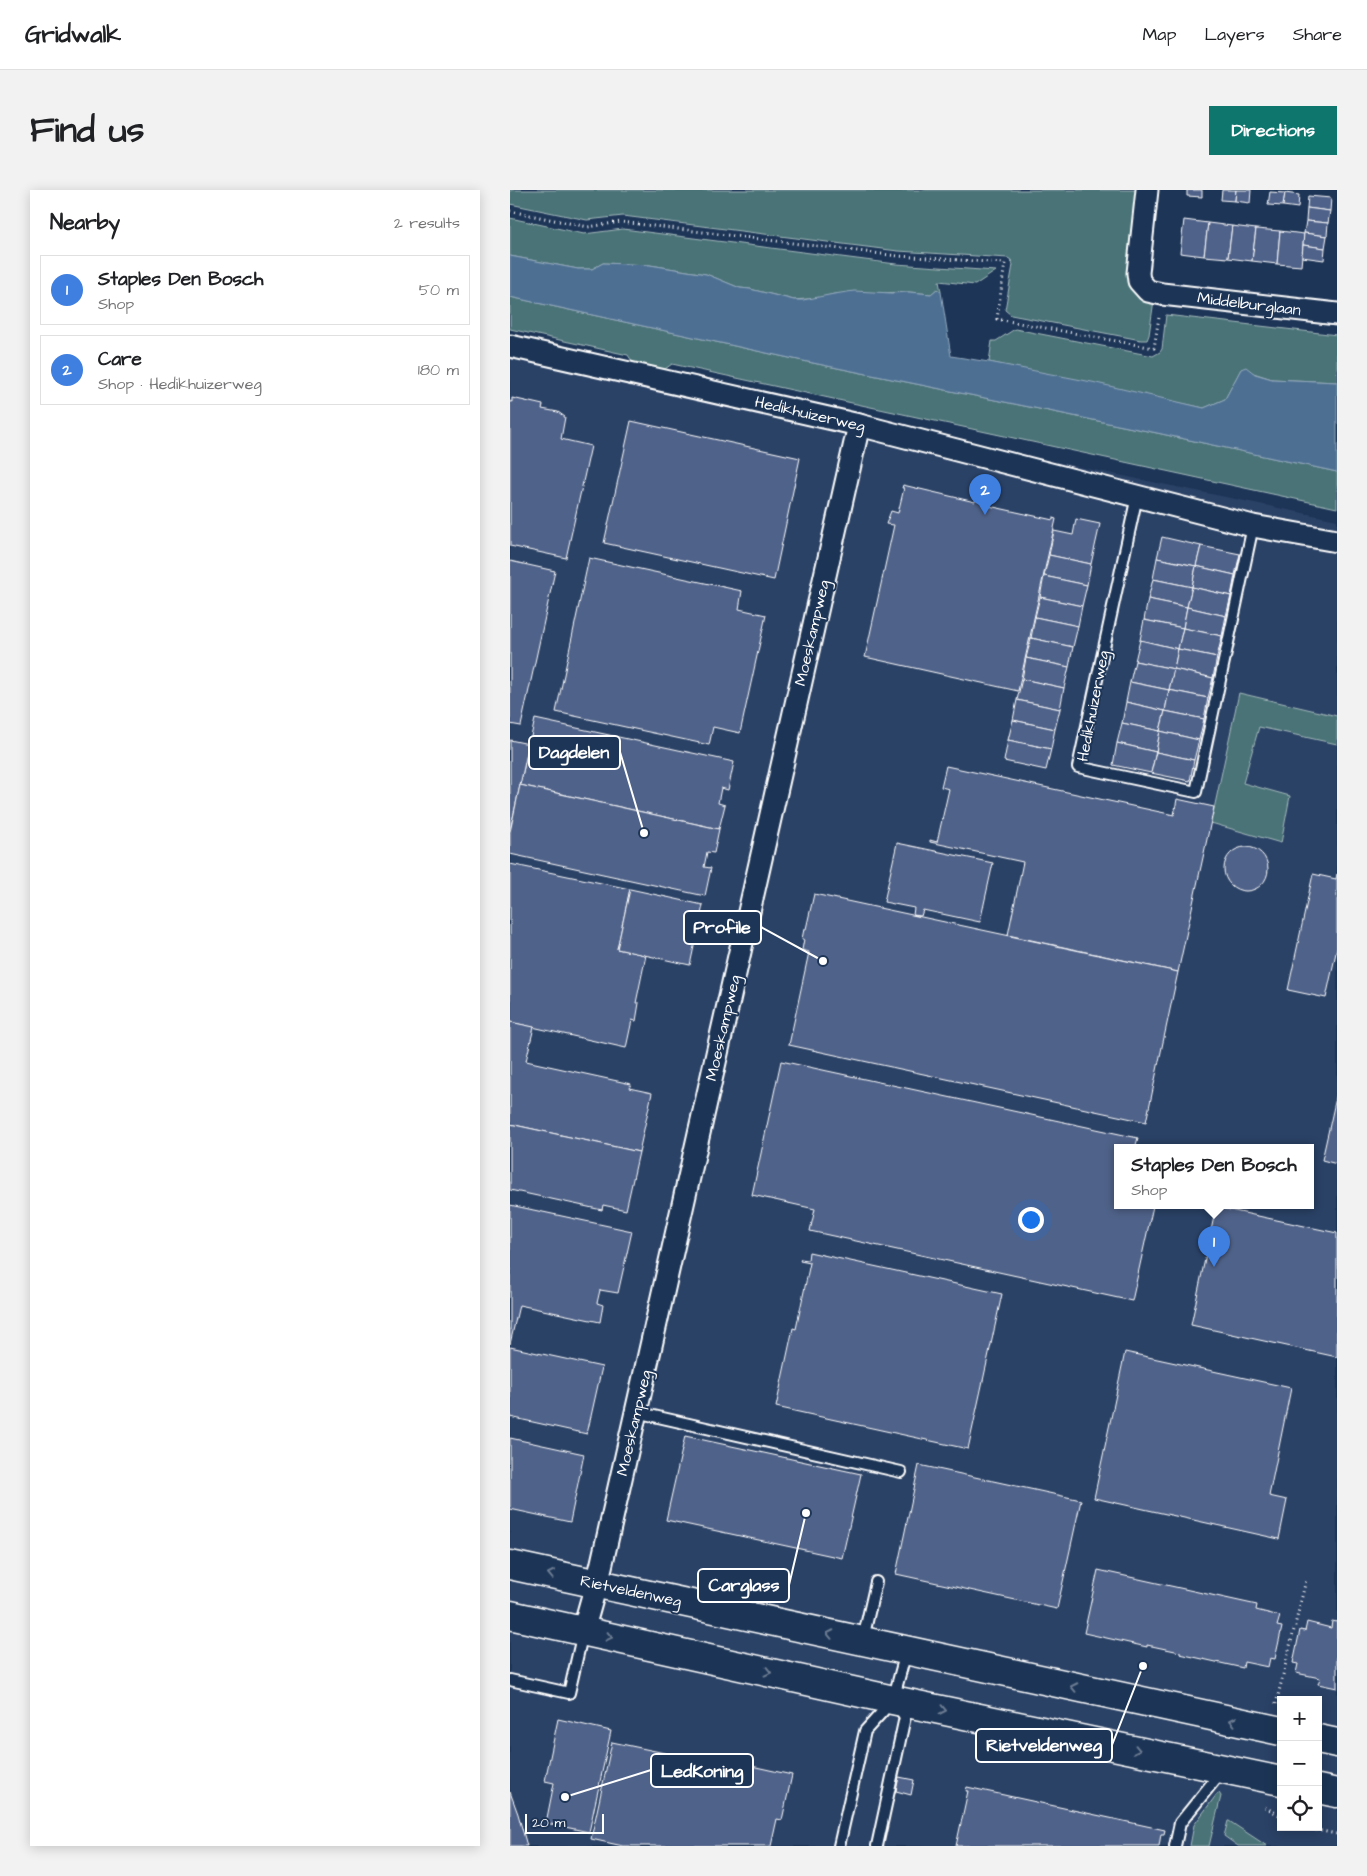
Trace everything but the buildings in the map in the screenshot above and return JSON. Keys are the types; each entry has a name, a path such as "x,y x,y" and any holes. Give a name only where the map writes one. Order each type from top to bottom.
{"main road":[{"name":"Rietveldenweg","path":"510,1565 1277,1730"},
{"path":"510,1615 892,1700 1277,1780"},
{"path":"1322,1740 1337,1743"},
{"path":"1322,1790 1337,1793"}],"street":[{"path":"1147,190 1138,273 1139,282 1148,290 1162,294"},
{"name":"Middelburglaan","path":"1162,294 1337,314"},
{"name":"Hedikhuizerweg","path":"510,346 860,425 1253,526 1337,540"},
{"name":"Moeskampweg","path":"583,1631 597,1584 860,425"}],"lane":[{"name":"Hedikhuizerweg","path":"1137,496 1078,767 1196,792 1253,526"},
{"path":"636,1412 901,1472"},
{"path":"863,1641 876,1582"},
{"path":"510,1680 569,1693 583,1631"},
{"path":"839,1846 865,1731 892,1700 907,1651"},
{"path":"877,1846 905,1717 892,1700"},
{"path":"1175,1846 1180,1823 1224,1768"}],"path":[{"path":"510,211 588,226 621,222 898,256 1005,263 997,319 1154,348 1162,294"},
{"path":"1276,1705 1306,1580"},
{"path":"1322,1831 1337,1834"}],"shaded area":[{"path":"510,256 578,269 592,269 603,263 650,265 706,274 740,288 794,300 854,291 931,294 937,289 941,292 951,356 1092,382 1204,408 1225,399 1241,369 1246,367 1255,374 1272,379 1337,382 1337,472 1157,433 803,361 510,297"},
{"path":"510,350 1337,520 1337,1846 510,1846"}],"green space":[{"path":"510,190 1137,190 1127,277 1133,291 1140,296 1154,300 1149,335 1147,340 1141,340 1011,315 1005,310 1013,265 1008,258 898,251 623,216 587,220 510,204"},
{"path":"510,218 584,234 623,229 896,264 996,271 975,285 939,281 941,292 937,289 931,294 909,292 834,294 819,298 794,300 740,288 706,274 650,265 603,263 592,269 578,269 510,256"},
{"path":"510,297 803,361 1157,433 1337,472 1337,508 672,364 655,376 639,372 628,355 510,329"},
{"path":"1166,315 1337,335 1337,382 1272,379 1241,369 1225,399 1204,408 989,362 992,341 996,341 1015,329 1153,356 1162,349"},
{"path":"1239,693 1337,716 1337,744 1259,727 1243,783 1290,796 1281,843 1211,823"},
{"path":"1219,1793 1221,1796 1209,1846 1190,1846 1194,1825"},
{"path":"1228,1821 1267,1846 1238,1846 1224,1836"}],"place":[{"name":"Care","path":"985,515"},
{"name":"Dagdelen","path":"644,833"},
{"name":"Profile","path":"823,961"},
{"name":"Staples Den Bosch","path":"1214,1267"},
{"name":"Carglass","path":"806,1513"},
{"name":"Rietveldenweg","path":"1143,1666"},
{"name":"LedKoning","path":"565,1797"}]}
